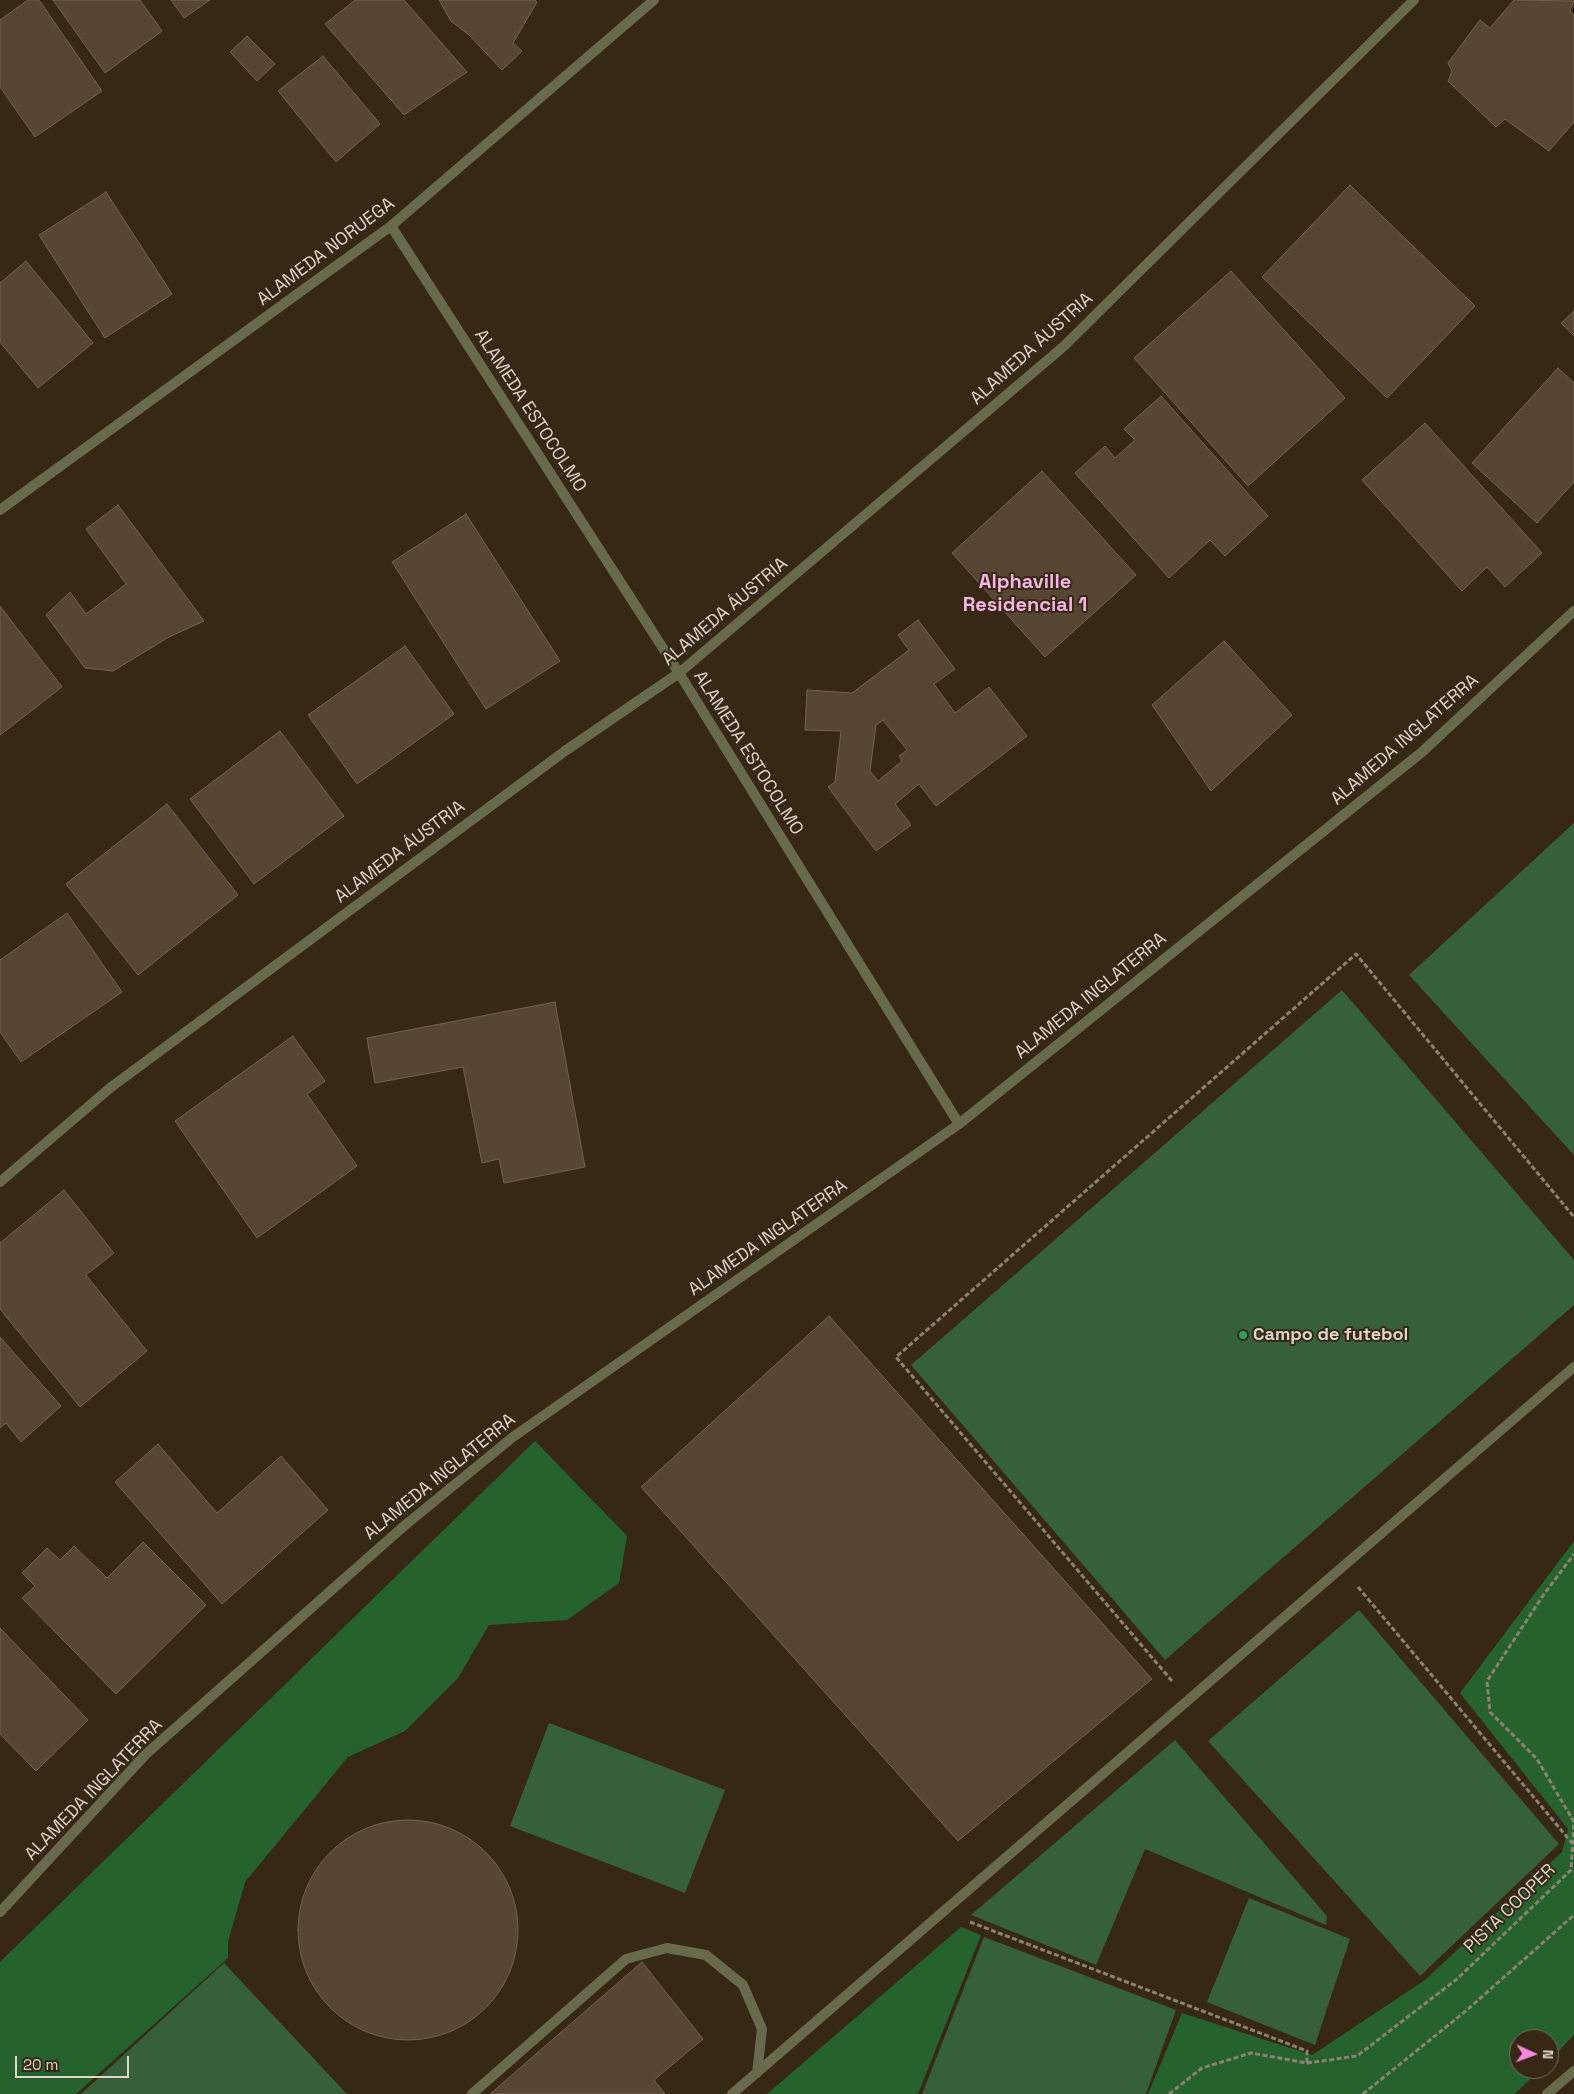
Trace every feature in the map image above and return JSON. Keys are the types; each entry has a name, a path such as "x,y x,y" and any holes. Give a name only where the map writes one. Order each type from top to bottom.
{"street":[{"name":"ALAMEDA NORUEGA","path":"0,510 391,226 654,0"},
{"name":"ALAMEDA ÁUSTRIA","path":"0,1182 110,1088 565,750 679,673 1063,346 1414,0"},
{"name":"ALAMEDA ESTOCOLMO","path":"391,226 679,673 959,1124"},
{"name":"ALAMEDA INGLATERRA","path":"0,1912 146,1754 404,1526 513,1437 959,1124 1422,752 1574,611"},
{"path":"732,2094 1574,1367"},
{"path":"472,2094 626,1959 667,1948 706,1955 743,1984 762,2029 757,2073"},
{"path":"1548,2094 1574,2071"}],"path":[{"path":"1188,1700 896,1357 1356,954 1574,1217"},
{"name":"PISTA COOPER","path":"1169,2094 1202,2068 1251,2053 1308,2063 1357,2056 1457,1979 1571,1870 1574,1822 1537,1759 1490,1712 1488,1681 1542,1597 1574,1554"},
{"path":"1342,1567 1572,1843"},
{"path":"944,1912 1307,2051 1308,2063"},
{"path":"1363,2094 1467,2010 1574,1915"}],"green space":[{"path":"1574,823 1574,1155 1409,975"},
{"name":"Campo de futebol","path":"1342,990 1574,1260 1574,1305 1165,1660 911,1365"},
{"path":"535,1441 627,1536 619,1583 567,1620 489,1625 458,1678 405,1731 348,1757 245,1882 228,1942 228,1958 76,2094 0,2094 0,1962"},
{"path":"1574,1541 1574,2035 1559,2051 1559,2029 1509,2029 1509,2079 1530,2079 1515,2094 1148,2094 1182,2013 1312,2055 1425,1980 1562,1852 1568,1829 1460,1693"},
{"path":"1359,1610 1559,1844 1420,1976 1208,1741"},
{"path":"549,1723 725,1790 685,1893 510,1826"},
{"path":"1175,1740 1327,1916 1326,1925 1145,1849 1096,1965 971,1915"},
{"path":"1249,1898 1350,1939 1315,2045 1207,2002"},
{"path":"961,1927 981,1935 918,2094 767,2094"},
{"path":"984,1937 1176,2010 1146,2094 922,2094"},
{"path":"224,1963 347,2094 81,2094"}],"building":[{"path":"28,0 39,0 102,91 35,137 0,87 0,20"},
{"path":"53,0 140,0 162,31 105,73"},
{"path":"171,0 210,0 184,18"},
{"path":"355,0 404,0 467,72 404,115 325,24"},
{"path":"439,0 535,0 537,2 513,43 522,51 502,70 469,35 451,21"},
{"path":"1514,0 1574,1 1570,11 1574,15 1574,122 1549,151 1505,119 1496,127 1448,81 1452,71 1448,63 1480,20 1490,28"},
{"path":"247,36 275,64 257,81 230,52"},
{"path":"323,56 380,124 336,162 278,91"},
{"path":"1350,185 1475,306 1387,398 1262,277"},
{"path":"106,192 172,294 105,338 39,235"},
{"path":"26,261 93,343 38,388 0,342 0,283"},
{"path":"1231,271 1345,398 1248,486 1134,358"},
{"path":"1574,311 1574,336 1561,323"},
{"path":"1558,368 1574,383 1574,482 1537,523 1472,463"},
{"path":"1161,396 1268,516 1225,556 1210,540 1169,578 1075,473 1105,446 1115,458 1135,440 1124,429"},
{"path":"1425,423 1542,553 1505,587 1487,567 1462,591 1362,480"},
{"path":"1042,471 1136,575 1045,657 952,553"},
{"path":"118,505 204,621 169,637 113,671 85,668 46,615 70,592 86,614 126,584 86,529"},
{"path":"466,514 560,661 486,709 392,562"},
{"path":"0,606 62,687 0,735"},
{"path":"918,620 955,669 934,684 955,713 989,687 1027,736 936,806 919,784 895,804 911,825 876,851 828,787 835,782 841,731 805,730 807,690 852,693 909,650 898,635","holes":["883,720 907,750 899,756 902,761 878,781 870,771 876,725"]},
{"path":"1224,641 1292,715 1211,791 1152,705"},
{"path":"405,646 454,714 357,784 308,715"},
{"path":"280,731 344,816 254,884 190,799"},
{"path":"167,804 238,895 138,975 66,884"},
{"path":"67,913 122,992 21,1062 0,1032 0,960"},
{"path":"555,1002 585,1167 504,1183 499,1159 482,1163 463,1067 375,1083 367,1038"},
{"path":"293,1036 325,1081 307,1094 357,1166 257,1238 175,1121"},
{"path":"64,1190 114,1253 86,1275 147,1351 80,1407 0,1309 0,1243"},
{"path":"829,1316 1152,1679 958,1841 641,1487"},
{"path":"0,1337 61,1406 21,1442 6,1423 0,1428"},
{"path":"158,1444 217,1513 281,1456 328,1510 222,1604 115,1482"},
{"path":"143,1542 206,1605 116,1694 22,1598 35,1586 22,1573 47,1548 60,1560 74,1546 107,1578"},
{"path":"0,1628 88,1720 36,1771 0,1734"},
{"path":"397,1820 419,1820 450,1828 469,1838 486,1852 500,1869 510,1888 516,1908 518,1930 516,1952 510,1972 500,1991 486,2008 469,2022 440,2036 419,2040 397,2040 376,2036 356,2027 338,2015 323,2000 311,1982 302,1962 298,1941 298,1919 302,1898 311,1878 323,1860 338,1845 356,1833 376,1824"},
{"path":"642,1962 703,2039 654,2080 665,2094 490,2094"}],"place":[{"name":"Campo de futebol","path":"1243,1335"}],"district":[{"name":"Alphaville Residencial 1","path":"1025,594"}]}
